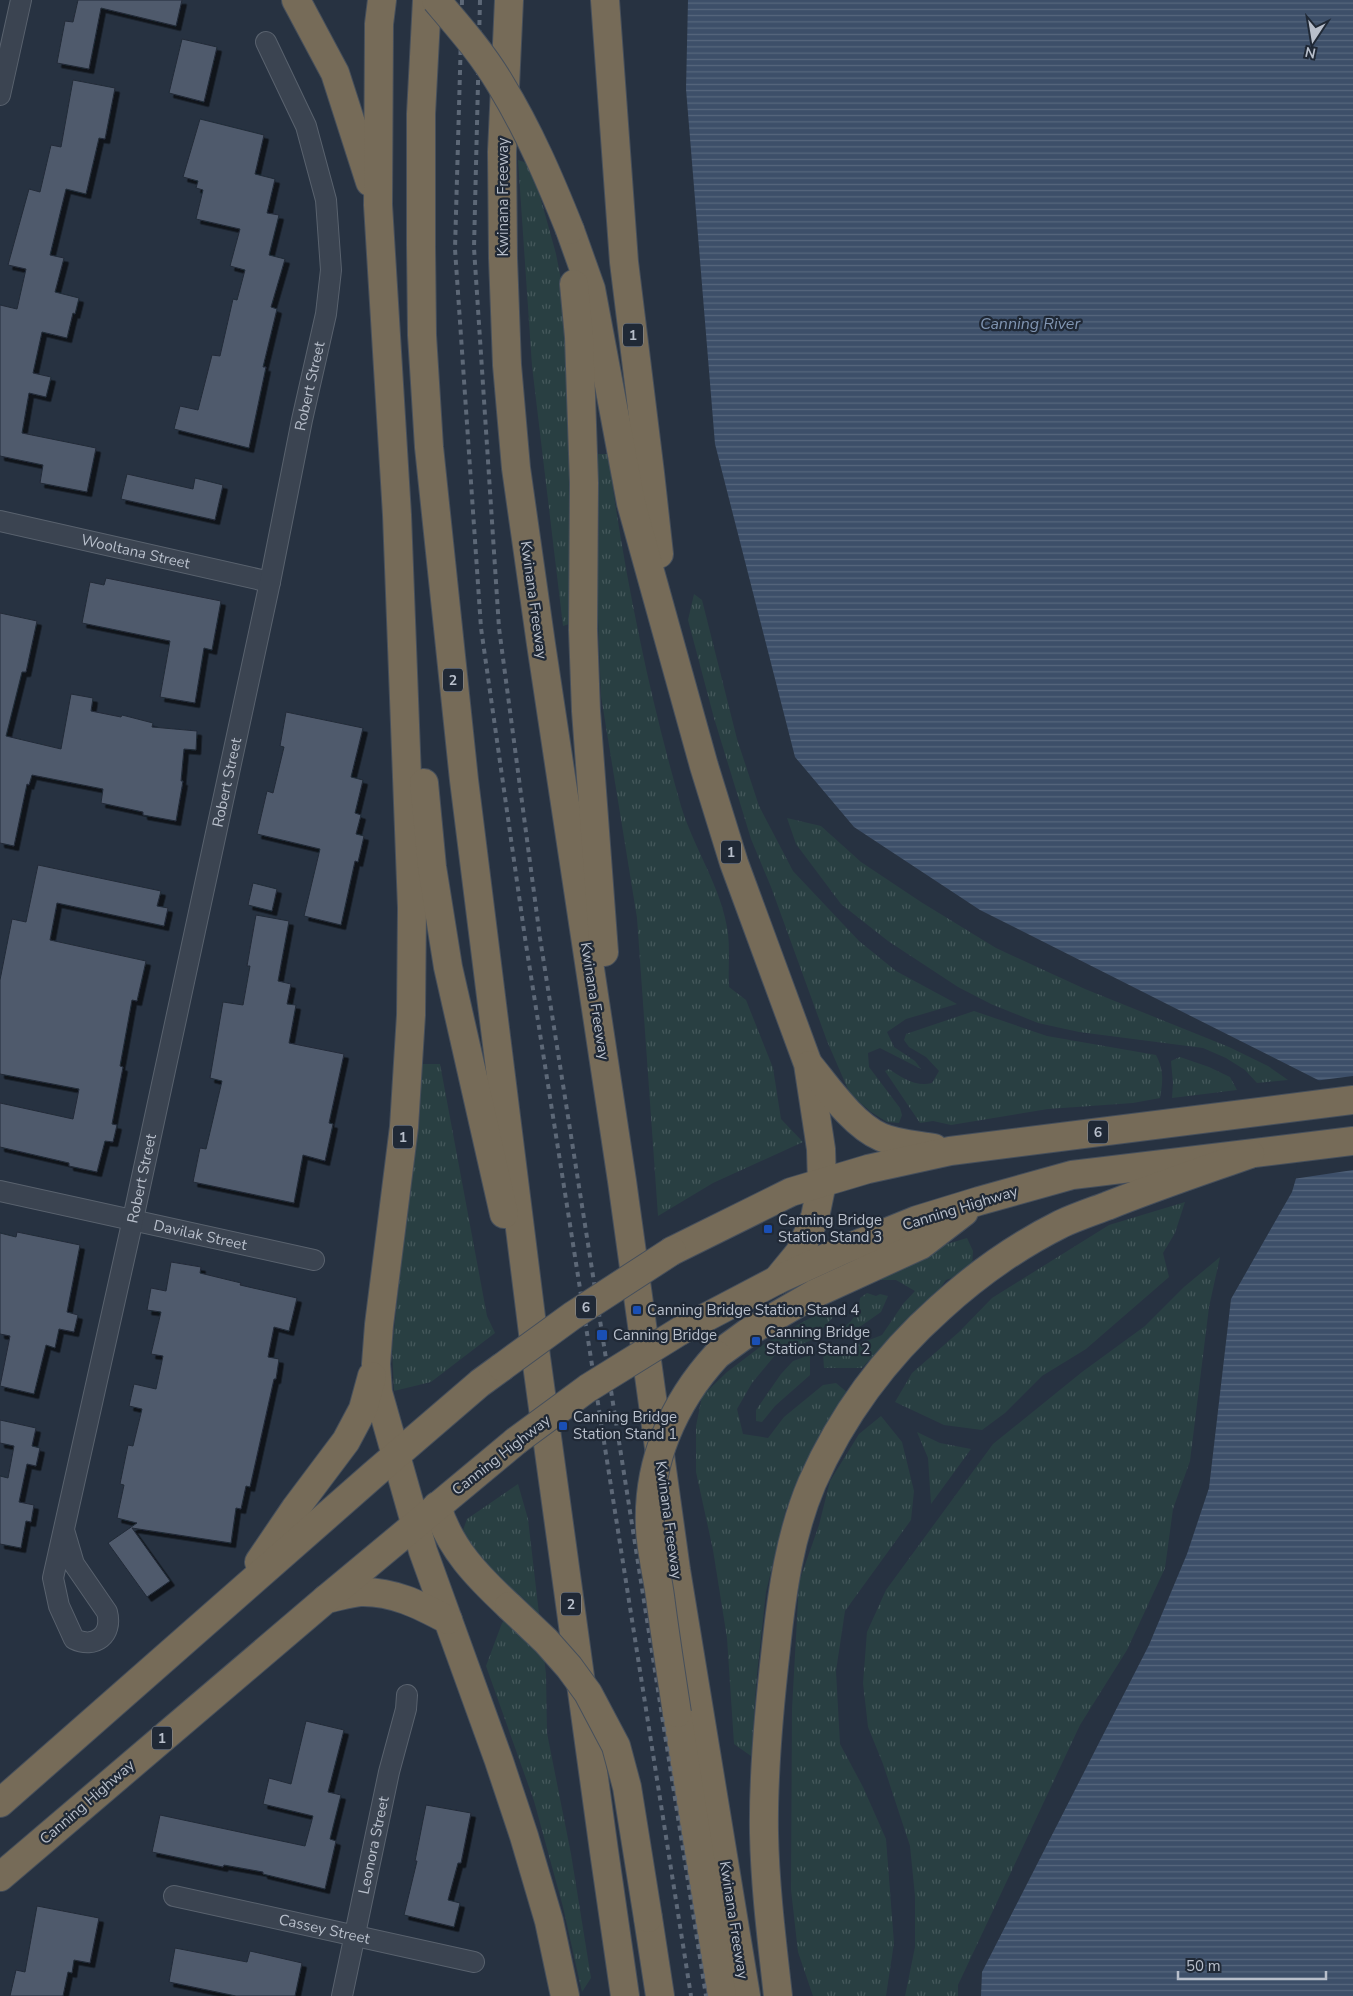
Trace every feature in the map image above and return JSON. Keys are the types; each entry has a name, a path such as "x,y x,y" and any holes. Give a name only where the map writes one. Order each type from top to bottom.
{"highway":[{"path":"296,0 335,73 378,205"},
{"name":"1","path":"0,1803 239,1592 295,1509 346,1441 363,1409 376,1364 379,1325 404,1127 412,964 412,908 397,516 378,205 379,24 382,0"},
{"name":"2","path":"427,0 421,114 421,246 422,334 429,447 464,780 536,1357 625,1996"},
{"path":"436,0 462,31 501,84 537,153 570,230 591,289 631,503 667,635"},
{"name":"Kwinana Freeway","path":"509,0 502,152 503,258 507,365 516,468 532,586 622,1181 676,1570 746,1996"},
{"name":"1","path":"605,0 624,262 650,473 667,635 704,766 734,862 808,1064 821,1149 822,1182 815,1217 800,1252 777,1280"},
{"path":"570,230 579,337 583,433 583,630 586,711 622,1181"},
{"path":"397,516 432,868 446,958 536,1357"},
{"name":"1","path":"808,1064 845,1109 872,1132 890,1140 950,1150"},
{"name":"6","path":"239,1592 480,1383 572,1316 672,1250 786,1194 822,1182 950,1150 1353,1100"},
{"name":"Canning Highway","path":"0,1877 325,1600 516,1441 588,1388 680,1332 777,1280 917,1220 979,1201 1072,1176 1353,1141"},
{"path":"778,1996 767,1892 764,1832 766,1769 774,1660 783,1590 794,1535 812,1485 842,1425 880,1370 902,1345 961,1289 1008,1255 1061,1224 1145,1191 1250,1154"},
{"path":"722,1996 650,1529 652,1490 664,1436 692,1384 717,1356 750,1331 814,1294 921,1245 979,1201"},
{"path":"376,1364 379,1400 414,1525 524,1836 549,1921 565,1996"},
{"path":"437,1506 461,1556 486,1584 546,1641 569,1667 588,1693 616,1746 627,1787 660,1996"},
{"path":"325,1600 359,1592 384,1593 414,1602 448,1620"}],"street":[{"path":"0,94 21,0"},
{"name":"Robert Street","path":"64,1530 74,1564 107,1612 108,1630 96,1640 82,1643 74,1639 59,1606 53,1578 133,1220 270,582 302,420 326,314 331,270 326,200 306,126 266,42"},
{"name":"Wooltana Street","path":"0,522 270,582"},
{"name":"Davilak Street","path":"0,1191 314,1260"},
{"path":"59,1606 62,1597 71,1592 88,1593 98,1599"},
{"name":"Leonora Street","path":"342,1996 389,1772 406,1709 407,1695"},
{"name":"Cassey Street","path":"174,1896 474,1962"}],"green space":[{"path":"518,160 527,163 540,196 556,254 569,320 575,622 563,626 532,366"},
{"path":"597,454 608,454 629,587 669,763 681,806 714,884 725,916 729,940 729,987 746,1000 773,1068 781,1119 803,1142 713,1183 658,1216 637,918 601,696 597,592 599,525"},
{"path":"694,594 702,600 737,739 759,806 793,871 859,941 896,971 957,1004 906,1019 887,1032 894,1047 915,1061 921,1069 880,1048 868,1053 869,1067 900,1108 902,1115 899,1123 887,1122 871,1112 850,1094 827,1041 771,887 751,839 714,718 688,620"},
{"path":"787,818 821,826 861,862 996,948 1085,989 1229,1047 1268,1066 1288,1080 1257,1083 1245,1070 1226,1058 1203,1048 1079,1032 1038,1023 991,1004 958,987 888,941 841,904 796,844"},
{"path":"974,1011 1047,1036 1156,1055 1162,1076 1160,1098 1133,1103 1048,1109 951,1125 933,1121 920,1123 885,1071 889,1069 915,1083 932,1083 939,1071 926,1057 909,1047 904,1040 906,1034"},
{"path":"1180,1057 1230,1077 1237,1090 1172,1098 1171,1061"},
{"path":"420,1064 440,1064 487,1316 495,1333 431,1382 394,1391 392,1349 420,1118"},
{"path":"1185,1202 1175,1233 1163,1253 1169,1277 1086,1349 1042,1376 1005,1413 982,1430 944,1425 895,1402 912,1373 959,1332 992,1298 1109,1225"},
{"path":"967,1238 973,1251 972,1266 960,1275 946,1280 934,1297 887,1341 862,1368 824,1368 823,1354 851,1347 882,1335 903,1304 915,1291 896,1280 862,1280 940,1246"},
{"path":"1220,1257 1209,1307 1190,1461 1173,1509 1165,1568 1127,1650 1080,1725 958,1985 958,1996 905,1996 915,1947 915,1896 910,1846 883,1764 868,1727 863,1683 867,1632 886,1590 993,1444 1082,1372 1145,1326 1184,1287"},
{"path":"867,1293 876,1296 880,1294 888,1296 881,1312 837,1340 832,1335 852,1320 857,1311 860,1298"},
{"path":"841,1305 836,1314 812,1340 776,1354 752,1383 737,1409 743,1434 768,1438 784,1417 823,1385 836,1383 848,1393 812,1453 786,1509 766,1592 751,1756 734,1744 727,1638 713,1550 696,1472 696,1426 702,1396 727,1372 764,1344 824,1310"},
{"path":"810,1355 810,1375 775,1406 762,1422 756,1421 756,1410 781,1374 793,1361"},
{"path":"881,1416 902,1442 914,1491 911,1520 845,1611 836,1671 840,1744 863,1787 886,1839 894,1943 886,1996 813,1996 798,1952 791,1890 792,1709 799,1582 819,1525 830,1481 859,1434"},
{"path":"917,1432 940,1443 971,1449 931,1504 928,1458"},
{"path":"518,1484 528,1519 546,1674 547,1733 571,1854 591,1978 582,1992 563,1907 534,1801 486,1666 502,1623 525,1600 492,1572 462,1533 467,1519"}],"water":[{"name":"Canning River","path":"688,0 1353,0 1353,1996 981,1996 982,1972 1149,1645 1187,1554 1209,1488 1231,1299 1292,1192 1324,1083 980,910 854,827 795,757 715,444 686,89"}],"pier":[{"path":"1353,1076 1353,1170 1293,1179 1321,1084 1314,1081"}],"building":[{"path":"78,0 182,0 176,26 101,8 89,69 57,63 65,21 73,22"},
{"path":"182,39 217,47 204,102 169,93"},
{"path":"73,80 115,88 105,139 99,138 86,194 66,189 50,255 64,258 55,292 79,298 67,338 42,332 33,373 51,377 46,397 29,393 22,433 96,448 87,492 40,483 43,465 0,456 0,305 17,309 26,269 8,265 29,189 40,192 51,145 61,147"},
{"path":"200,119 264,135 255,174 275,179 267,213 279,215 269,255 285,259 271,307 277,309 263,367 266,367 249,448 174,429 180,406 198,410 212,355 220,356 233,299 237,300 245,270 230,266 240,229 196,219 203,190 196,188 198,181 183,177"},
{"path":"127,474 193,489 195,478 223,485 215,520 121,499"},
{"path":"106,578 221,601 212,650 204,648 195,703 160,697 170,641 82,623 90,582 104,585"},
{"path":"0,613 37,621 26,672 22,672 6,736 61,749 71,694 93,698 91,711 121,717 122,715 153,723 152,727 197,731 196,750 184,749 181,781 183,781 176,821 143,815 143,812 101,803 103,789 32,775 29,785 27,784 14,846 0,843"},
{"path":"286,712 363,728 351,777 363,780 355,813 361,815 356,834 364,836 358,862 355,861 341,925 304,916 320,849 257,834 267,791 273,793 284,747 280,746"},
{"path":"38,865 161,891 157,906 168,908 164,926 57,903 50,940 146,961 137,1001 132,1000 120,1066 123,1067 112,1124 117,1125 113,1142 105,1141 97,1172 69,1166 69,1163 0,1147 0,1103 73,1119 79,1089 0,1074 0,980 12,919 26,922"},
{"path":"253,883 277,889 272,911 248,905"},
{"path":"256,915 289,921 278,981 291,984 287,1004 296,1005 289,1043 344,1054 329,1123 333,1124 325,1161 303,1155 294,1203 193,1182 200,1148 206,1149 222,1081 210,1078 223,1002 243,1005 250,966 247,966"},
{"path":"17,1232 80,1245 67,1312 78,1315 74,1332 59,1329 55,1348 46,1345 34,1394 0,1386 10,1336 0,1334 0,1233 16,1237"},
{"path":"171,1262 201,1267 200,1273 241,1283 240,1285 297,1298 289,1331 274,1327 268,1357 279,1359 276,1379 274,1379 250,1487 246,1486 241,1509 236,1508 231,1543 132,1528 170,1581 147,1597 108,1543 137,1523 117,1518 124,1485 120,1484 128,1445 133,1446 142,1409 129,1406 134,1384 156,1389 163,1356 151,1354 161,1312 147,1310 151,1288 166,1291"},
{"path":"0,1420 36,1428 32,1446 40,1448 36,1466 27,1464 19,1502 34,1505 31,1522 26,1521 21,1548 0,1544 0,1476 8,1478 14,1446 0,1443"},
{"path":"306,1721 344,1730 328,1792 341,1795 330,1839 336,1841 325,1889 263,1874 263,1872 224,1865 223,1867 152,1852 160,1815 305,1846 313,1816 263,1804 269,1778 291,1784"},
{"path":"426,1805 471,1813 461,1863 458,1863 448,1900 460,1903 454,1927 404,1915 417,1861 415,1861"},
{"path":"37,1906 99,1918 90,1963 74,1960 72,1973 68,1972 63,1996 10,1996 16,1970 25,1972"},
{"path":"175,1948 247,1962 250,1951 302,1963 295,1996 236,1996 169,1982"}],"railway":[{"path":"462,0 455,249 481,628 525,938 691,1996"},
{"path":"480,0 474,248 499,628 540,938 706,1996"}],"place":[{"name":"Canning Bridge Station Stand 3","path":"768,1229"},
{"name":"Canning Bridge Station Stand 4","path":"637,1310"},
{"name":"Canning Bridge","path":"602,1335"},
{"name":"Canning Bridge Station Stand 2","path":"756,1341"},
{"name":"Canning Bridge Station Stand 1","path":"563,1426"}]}
